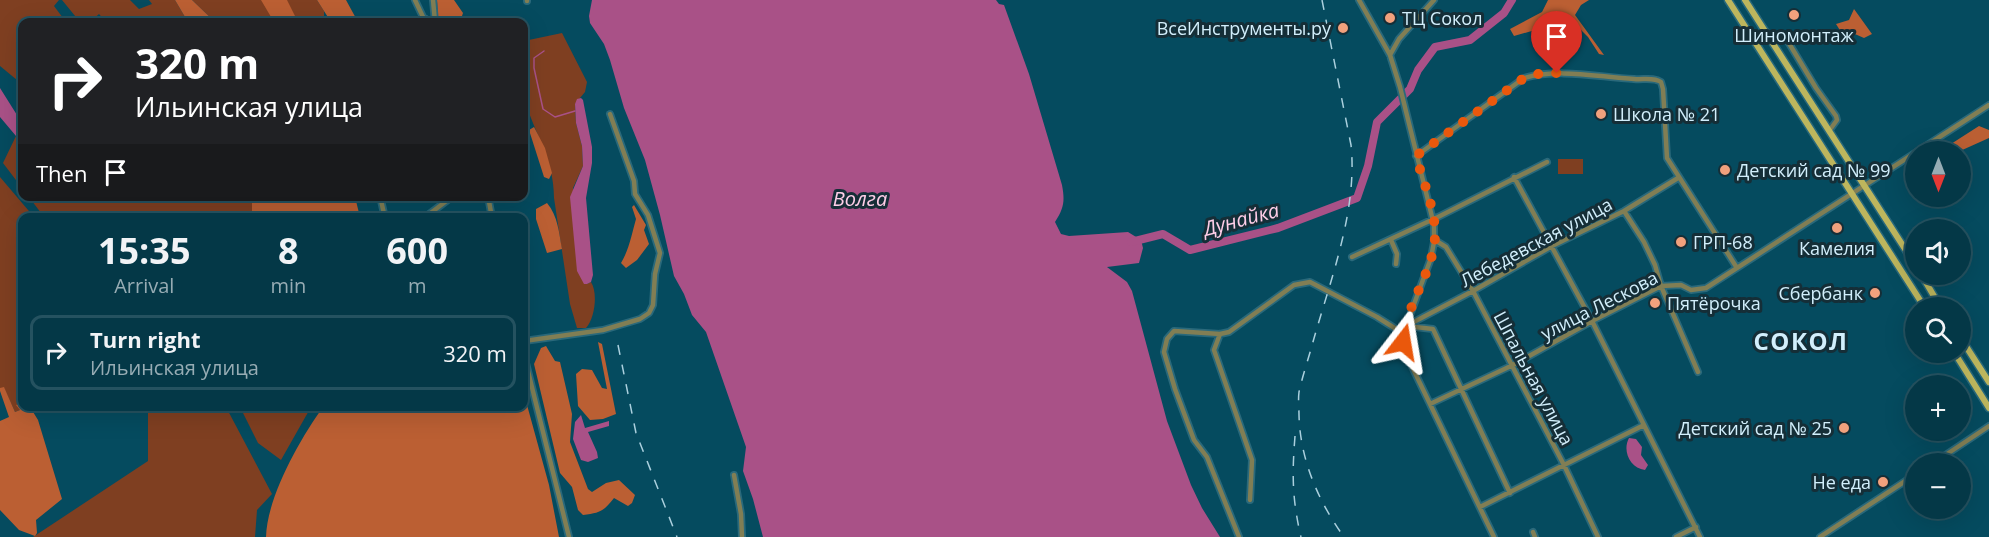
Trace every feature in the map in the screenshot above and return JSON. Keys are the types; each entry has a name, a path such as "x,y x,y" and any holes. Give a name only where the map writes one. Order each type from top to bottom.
{"main road":[{"path":"1728,0 1918,297"},
{"path":"1745,0 1905,249"},
{"path":"1971,354 1989,381"},
{"path":"1961,363 1989,408"}],"street":[{"path":"415,0 425,18"},
{"path":"432,18 433,0"},
{"path":"1359,0 1390,55 1433,219 1434,242 1431,258 1406,326 1404,350 1494,537"},
{"path":"1390,55 1399,39 1434,0"},
{"path":"1784,35 1836,116 1837,120 1829,131"},
{"path":"1416,156 1524,78 1537,74 1605,75 1657,79 1661,82 1666,158 1737,268"},
{"name":"улица Лескова","path":"1430,404 1513,365 1661,286 1682,285 1691,290 1706,288 1989,105"},
{"path":"528,340 603,330 640,319 649,313 653,305 655,274 660,253 648,215 635,194 634,181 610,114"},
{"path":"1352,257 1547,162"},
{"path":"1514,177 1592,321 1700,537"},
{"name":"Лебедевская улица","path":"1406,326 1552,246 1623,211 1678,178"},
{"path":"431,213 446,201"},
{"path":"1623,211 1656,265 1661,286 1698,372"},
{"path":"1391,240 1397,254 1396,264"},
{"name":"Шпальная улица","path":"1434,242 1446,247 1473,291 1564,465 1598,537"},
{"path":"1239,537 1207,457 1194,440 1175,390 1164,352 1167,339 1174,331 1220,334 1229,332 1294,285 1310,282 1377,317 1404,334"},
{"path":"1406,326 1433,328 1510,493"},
{"path":"1220,334 1214,350 1252,459 1250,500"},
{"path":"528,371 569,537"},
{"path":"1480,507 1644,425"},
{"path":"1948,453 1989,426"},
{"path":"734,475 741,514 742,537"},
{"path":"1820,537 1905,481"},
{"path":"1676,537 1696,527"}],"shaded area":[{"path":"0,0 59,0 54,6 63,18 18,18 18,81 0,66"},
{"path":"62,0 130,0 139,9 152,4 149,0 175,0 186,18 102,18 99,14 94,18 77,18"},
{"path":"175,0 192,0 211,18 186,18"},
{"path":"192,0 317,0 324,11 324,18 211,18"},
{"path":"261,0 287,0 296,18 272,18"},
{"path":"317,0 346,0 356,18 328,18"},
{"path":"437,0 454,0 463,13 461,18 438,18"},
{"path":"1548,0 1589,0 1581,5 1575,15 1604,55 1599,54 1588,37 1572,21 1559,31 1549,26 1514,36 1510,29 1542,12"},
{"path":"1854,9 1872,34 1864,38 1848,31 1841,32 1836,24 1849,20"},
{"path":"562,33 587,82 585,92 575,104 583,166 573,188 587,284 591,282 595,299 593,312 586,328 577,328 570,304 551,170 528,109 528,40"},
{"path":"1979,126 1989,130 1989,138 1971,146 1971,141 1956,141"},
{"path":"534,127 545,148 552,173 549,179 544,177 529,130"},
{"path":"18,134 18,183 3,163"},
{"path":"1558,159 1583,159 1583,174 1558,174"},
{"path":"0,177 18,201 31,213 18,213 18,411 15,412 4,388 0,388"},
{"path":"32,201 252,201 252,213 41,213"},
{"path":"252,201 356,201 359,213 252,213"},
{"path":"547,203 556,219 562,249 547,253 536,219 536,209"},
{"path":"634,205 646,225 644,230 649,244 637,260 626,268 621,263 636,219 632,207"},
{"path":"598,342 602,344 616,414 603,419 590,420 578,406 576,374 582,369 592,370 602,388 607,389"},
{"path":"546,346 555,361 560,362 572,414 570,442 588,489 592,492 606,483 619,480 635,495 628,506 614,498 598,512 583,515 578,510 572,487 560,473 534,364 541,348"},
{"path":"4,387 15,412 32,411 38,420 62,499 36,520 37,533 35,536 19,530 0,510 0,421 9,417 0,388"},
{"path":"528,409 549,485 559,537 266,537 272,504 278,487 320,411 528,411"},
{"path":"148,411 228,411 272,494 257,510 255,537 33,537 148,461"},
{"path":"242,411 309,411 281,460 258,443"}],"water":[{"name":"Волга","path":"592,0 996,0 999,4 1004,5 1029,74 1062,185 1063,204 1055,222 1061,234 1069,236 1128,232 1141,240 1143,248 1139,263 1107,267 1127,282 1132,291 1167,421 1191,485 1220,537 763,537 743,471 746,447 706,332 692,315 674,276 645,160 624,108 604,44 590,23"},
{"path":"0,88 18,117 18,134 16,136 0,117"},
{"path":"581,98 592,147 592,163 586,198 593,275 591,282 587,284 584,284 577,271 570,197 583,166 575,104 577,99"},
{"path":"581,415 585,428 609,421 609,426 588,432 598,458 588,462 581,460 573,439 575,422"},
{"path":"1629,438 1636,439 1642,447 1641,455 1648,465 1645,470 1635,466 1629,458 1626,448"}],"waterway":[{"name":"Дунайка","path":"1131,242 1163,234 1190,250 1278,228 1357,198 1368,166 1377,122 1410,89 1418,70 1435,47 1470,40 1504,13 1512,0"},
{"path":"544,51 534,58 543,109 555,117 575,111"}],"railway":[{"path":"1322,0 1351,145 1352,170 1346,222 1300,387 1299,415 1303,448 1312,479 1326,509 1344,537"},
{"path":"618,345 636,433 677,537"},
{"path":"1295,436 1294,487 1301,537"}],"place":[{"name":"Шиномонтаж","path":"1794,15"},
{"name":"ТЦ Сокол","path":"1390,18"},
{"name":"ВсеИнструменты.ру","path":"1343,28"},
{"name":"Школа № 21","path":"1601,114"},
{"name":"Детский сад № 99","path":"1725,170"},
{"name":"Камелия","path":"1837,228"},
{"name":"ГРП-68","path":"1681,242"},
{"name":"Сбербанк","path":"1875,293"},
{"name":"Пятёрочка","path":"1655,303"},
{"name":"Детский сад № 25","path":"1844,428"},
{"name":"Не еда","path":"1883,482"}],"district":[{"name":"СОКОЛ","path":"1801,340"}],"route":[{"path":"1403,342 1406,326 1431,258 1435,236 1431,211 1416,156 1524,78 1537,74 1557,73"}]}
